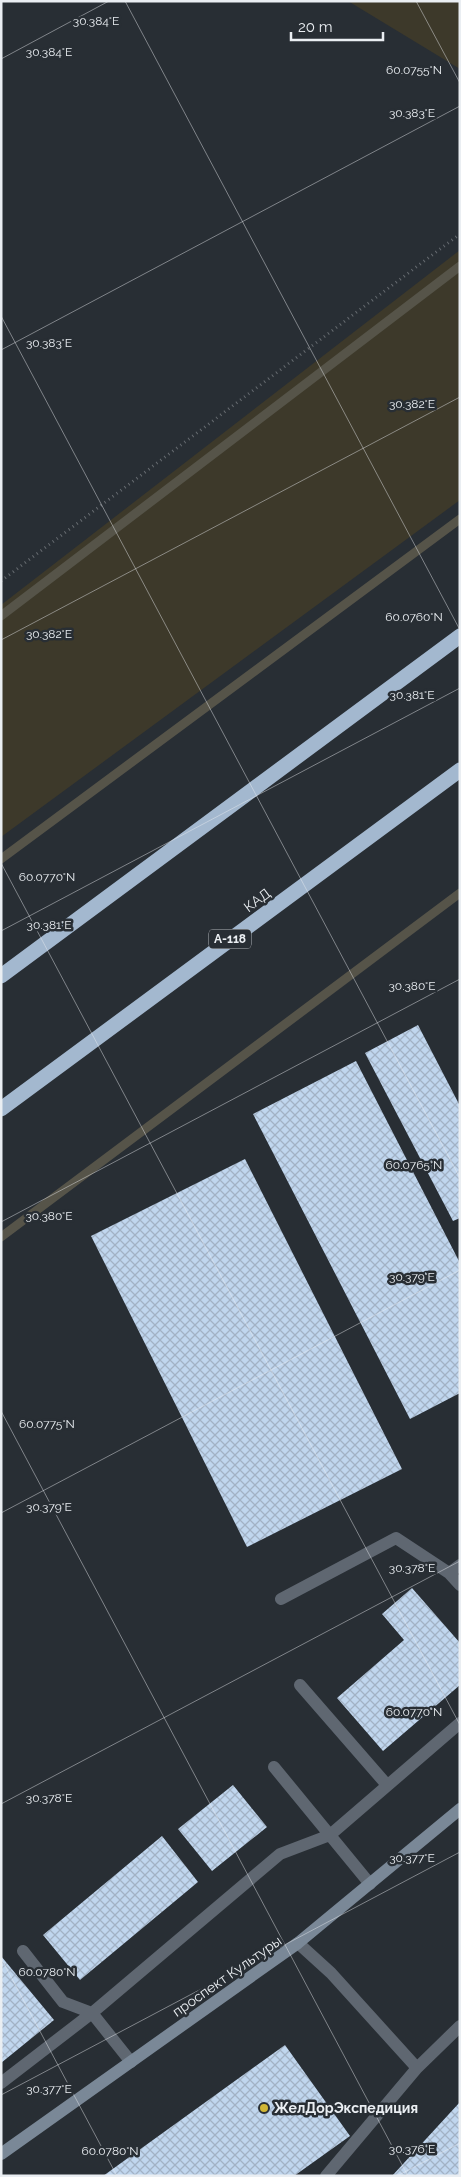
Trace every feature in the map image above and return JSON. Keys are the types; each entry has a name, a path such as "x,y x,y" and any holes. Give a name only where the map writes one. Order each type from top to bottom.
{"highway":[{"path":"1,976 460,636"},
{"name":"КАД","path":"1,1109 460,770"}],"street":[{"name":"проспект Культуры","path":"1,2154 298,1943 460,1809"}],"lane":[{"path":"281,1599 396,1538 449,1573 460,1585"},
{"path":"449,1573 460,1564"},
{"path":"300,1684 387,1785"},
{"path":"1,2083 92,2013 280,1854 330,1835 460,1723"},
{"path":"274,1767 370,1884"},
{"path":"298,1943 331,1973 417,2068"},
{"path":"23,1951 63,2002 92,2013 131,2062"},
{"path":"326,2176 417,2068 460,2026"}],"path":[{"path":"1,581 460,234"}],"shaded area":[{"path":"348,1 460,1 460,69"},
{"path":"460,250 460,500 1,837 1,605"}],"building":[{"path":"418,1025 460,1106 460,1218 453,1221 365,1053"},
{"path":"356,1061 460,1263 460,1393 410,1419 253,1114"},
{"path":"245,1159 402,1469 247,1547 91,1236"},
{"path":"412,1588 460,1643 460,1685 383,1751 337,1698 404,1640 382,1614"},
{"path":"233,1785 267,1827 212,1871 178,1829"},
{"path":"162,1836 198,1882 80,1980 43,1935"},
{"path":"1,1956 54,2020 1,2063"},
{"name":"ЖелДорЭкспедиция","path":"285,2045 350,2136 294,2176 103,2176"},
{"path":"460,2102 460,2176 392,2176"}],"waterway":[{"path":"1,616 460,266"},
{"path":"1,859 460,519"},
{"path":"1,1237 460,893"}],"place":[{"name":"ЖелДорЭкспедиция","path":"264,2108"}]}
